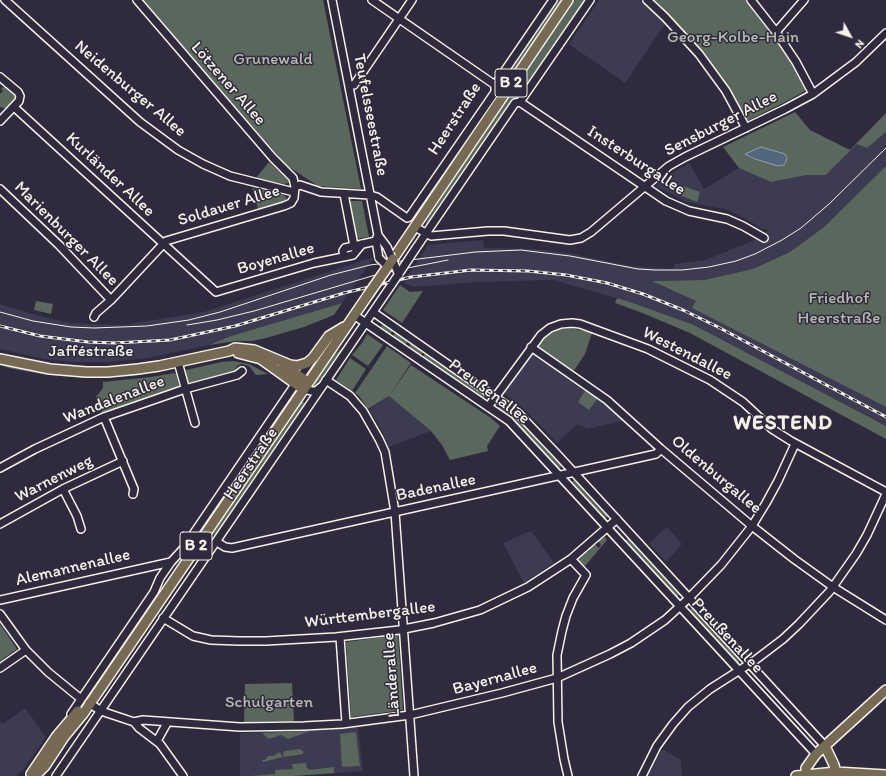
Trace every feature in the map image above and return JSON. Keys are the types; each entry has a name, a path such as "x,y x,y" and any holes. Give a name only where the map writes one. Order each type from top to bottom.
{"main road":[{"name":"Heerstraße","path":"30,776 60,731 83,706 302,383 347,325 388,267 394,255 415,227 568,0"},
{"name":"Heerstraße","path":"313,358 329,336 347,325"},
{"name":"Jafféstraße","path":"0,359 43,368 86,372 138,369 178,362 235,348 254,350 290,365 297,366 313,358"},
{"name":"Jafféstraße","path":"229,350 260,359 302,383"},
{"name":"Jafféstraße","path":"277,360 302,383"},
{"path":"886,690 816,754 802,776 836,774 886,775"},
{"name":"Heerstraße","path":"40,776 64,737 83,714 85,701"},
{"path":"825,746 836,774"},
{"name":"Heerstraße","path":"35,776 45,766"}],"street":[{"name":"Neidenburger Allee","path":"5,0 140,122 178,150 203,164 230,176 295,190"},
{"name":"Lötzener Allee","path":"137,0 273,158 293,178 295,190"},
{"name":"Teufelsseestraße","path":"332,0 370,195 379,258 388,267"},
{"path":"372,0 495,85"},
{"path":"349,86 354,85 412,0"},
{"name":"Heerstraße","path":"370,195 377,197 407,218 408,217 495,92 495,85 553,0"},
{"name":"Heerstraße","path":"56,776 163,618 217,542 416,248 428,235 515,103 520,102 590,0"},
{"path":"647,0 699,54 726,91 746,128"},
{"path":"751,0 776,32 796,62 813,94"},
{"path":"776,32 804,0"},
{"name":"Sensburger Allee","path":"428,235 504,231 576,240 581,238 591,232 669,166 813,94 856,62 886,33"},
{"path":"0,77 18,92 20,96 19,101 0,121"},
{"name":"Insterburgallee","path":"520,102 666,201 680,208 727,219 764,238"},
{"name":"Kurländer Allee","path":"14,106 216,292"},
{"path":"0,109 6,115"},
{"name":"Soldauer Allee","path":"94,317 96,313 111,300 166,241 284,206 294,200 295,190 300,185 321,192 370,195"},
{"name":"Marienburger Allee","path":"0,189 59,245 111,300"},
{"path":"344,194 358,245"},
{"path":"415,227 428,235"},
{"name":"Teufelsseestraße","path":"377,238 394,255 399,275"},
{"name":"Boyenallee","path":"216,292 314,263 355,253 358,245 377,238"},
{"name":"Preußenallee","path":"373,312 496,396 518,413 825,746"},
{"name":"Preußenallee","path":"354,315 509,422 816,754"},
{"name":"Westendallee","path":"488,407 541,335 550,328 561,324 580,324 673,361 715,383 743,402 772,429 795,444 886,493"},
{"name":"Oldenburgallee","path":"531,347 607,400 661,449 752,526 794,559 833,587 886,620"},
{"name":"Heerstraße","path":"85,701 154,592 160,578 171,562 183,550 302,383 313,358"},
{"path":"178,362 195,423"},
{"name":"Wandalenallee","path":"0,468 35,449 104,417 185,389 237,375 242,371"},
{"name":"Länderallee","path":"326,380 350,396 356,403 379,439 385,452 395,512 414,776"},
{"path":"302,383 312,391 316,391 321,387"},
{"path":"104,417 134,489 133,494"},
{"name":"Bayernallee","path":"101,711 134,722 143,720 167,723 272,727 346,723 410,714 482,698 557,678 603,658 631,643 664,620 689,598 721,564 752,526 778,481 795,444"},
{"name":"Badenallee","path":"217,542 225,548 232,548 656,454 661,449"},
{"name":"Warnenweg","path":"0,524 64,488 123,461"},
{"path":"64,488 81,528"},
{"path":"642,776 657,746 680,715 710,689 750,664 783,639 833,587 867,536 886,493"},
{"path":"607,527 616,519"},
{"name":"Württembergallee","path":"163,618 187,634 211,640 266,641 340,637 404,629 448,619 496,603 528,587 571,559 607,527"},
{"path":"616,537 626,529"},
{"path":"568,776 558,722 557,655 562,631 573,598 586,575 571,559"},
{"name":"Alemannenallee","path":"0,600 171,562"},
{"name":"Alemannenallee","path":"152,566 160,578"},
{"path":"0,614 7,626 26,650 48,672 85,701 101,711"},
{"path":"340,637 346,723"},
{"path":"0,668 26,650"},
{"path":"134,722 139,728 157,741 183,776"},
{"path":"157,741 167,723"}],"shaded area":[{"path":"599,0 640,0 665,24 625,83 569,44"},
{"path":"886,132 886,166 824,227 790,252 753,269 704,280 653,281 696,301 693,308 886,407 886,426 694,325 633,303 553,280 476,282 414,287 403,283 428,245 483,240 484,248 535,249 567,253 631,266 673,269 675,264 705,260 753,241 769,230 762,229 748,220 724,209 687,202 657,187 657,185 669,175 689,163 704,189 739,168 771,182 807,175 826,175 857,144 877,140"},
{"path":"374,257 342,303 231,336 209,345 148,358 107,362 70,362 44,359 0,349 0,304 32,314 70,323 123,325 204,312"},
{"path":"533,353 586,389 578,402 589,410 598,398 626,420 587,429 577,424 557,443 523,408 504,393"},
{"path":"389,396 431,431 389,447 381,429 369,410"},
{"path":"667,527 682,544 666,562 649,543"},
{"path":"531,531 554,563 524,583 503,543"},
{"path":"25,708 46,737 22,772 21,771 16,776 0,776 0,721 3,724"},
{"path":"358,727 363,771 300,776 240,776 240,733 298,732"},
{"path":"662,749 681,760 682,776 648,776"}],"green space":[{"name":"Grunewald","path":"142,0 323,0 361,189 318,186 286,165"},
{"path":"555,0 562,0 409,222 407,220 498,91 499,83"},
{"path":"575,0 588,0 526,90 515,101 428,225 426,224 427,220 470,155"},
{"name":"Georg-Kolbe-Hain","path":"649,0 749,0 794,63 808,89 745,122 728,91"},
{"path":"6,84 15,92 16,96 16,100 7,109 0,107 0,94 3,91 1,89"},
{"path":"795,112 810,130 850,150 886,113 886,132 867,148 857,144 826,175 807,175 771,182 739,168 723,147"},
{"path":"269,162 289,181 289,183 284,184 256,178"},
{"name":"Friedhof Heerstraße","path":"886,166 886,407 692,308 696,301 652,281 704,280 753,269 790,252 824,227"},
{"path":"680,185 700,192 697,202 677,194"},
{"path":"252,188 282,194 287,199 286,201 258,209"},
{"path":"347,201 362,201 369,237 354,239"},
{"path":"400,285 410,292 423,291 402,323 383,310"},
{"path":"617,298 694,325 886,426 886,439 690,333 615,303"},
{"path":"36,301 53,304 51,314 34,310"},
{"path":"342,303 334,315 304,327 252,341 236,341 209,345 231,336"},
{"path":"384,323 393,330 389,336 379,329"},
{"path":"358,325 359,326 319,385 312,387 334,355 343,347"},
{"path":"571,328 592,333 585,354 573,372 537,347 543,339 550,334 559,330"},
{"path":"396,331 409,340 404,346 392,338"},
{"path":"367,334 383,345 368,366 352,355"},
{"path":"410,344 414,344 424,351 420,356 410,350"},
{"path":"387,346 411,363 389,396 368,409 359,396 355,393"},
{"path":"426,352 487,394 482,400 422,358"},
{"path":"350,358 366,369 352,391 336,380"},
{"path":"233,361 249,364 268,374 256,375 249,366 242,364 237,366 234,373 189,385 186,370 221,362"},
{"path":"0,364 39,373 77,376 113,376 137,374 172,367 175,368 133,376 85,378 41,374 9,368"},
{"path":"411,365 491,418 500,426 487,446 488,451 450,460 442,445 431,431 389,396"},
{"path":"174,373 176,374 179,387 103,414 102,413 96,397 103,388 103,382"},
{"path":"586,389 598,398 589,410 578,402"},
{"path":"302,401 307,405 216,537 212,533"},
{"path":"501,404 515,414 563,465 557,470 497,409"},
{"path":"575,480 609,516 603,520 569,483"},
{"path":"604,536 607,540 585,566 578,560 578,558 595,544 598,548 601,545 598,541"},
{"path":"628,538 680,594 676,598 624,542"},
{"path":"693,607 741,660 736,664 688,612"},
{"path":"0,624 17,649 0,661"},
{"path":"398,635 403,710 351,717 346,642"},
{"name":"Schulgarten","path":"292,683 294,721 244,722 245,684"},
{"path":"310,731 288,739 281,735 269,739 262,733"},
{"path":"356,732 360,766 342,767 340,734"},
{"path":"300,749 303,751 303,754 284,757 283,753 285,751"},
{"path":"279,752 283,757 263,762 262,760 265,760 268,756 273,756"},
{"path":"306,763 309,770 334,767 334,773 293,776 251,776 275,774 275,770 293,769 292,764"}],"water":[{"path":"761,147 785,154 787,159 784,165 778,166 755,159 745,154"}],"tram line":[{"path":"0,312 33,321 71,327 94,328 147,326 189,320 220,312 331,275 370,265 475,252 521,250 570,256 638,269 682,270 709,267 736,261 755,254 801,228 829,204 886,148"},
{"path":"187,325 217,320 254,311 382,273 448,260"}],"railway":[{"path":"0,326 40,336 88,342 115,343 170,340 235,326 344,293 411,277 471,270 528,271 566,275 607,283 643,294 683,310 718,327 886,417"}],"district":[{"name":"WESTEND","path":"783,424"}]}
